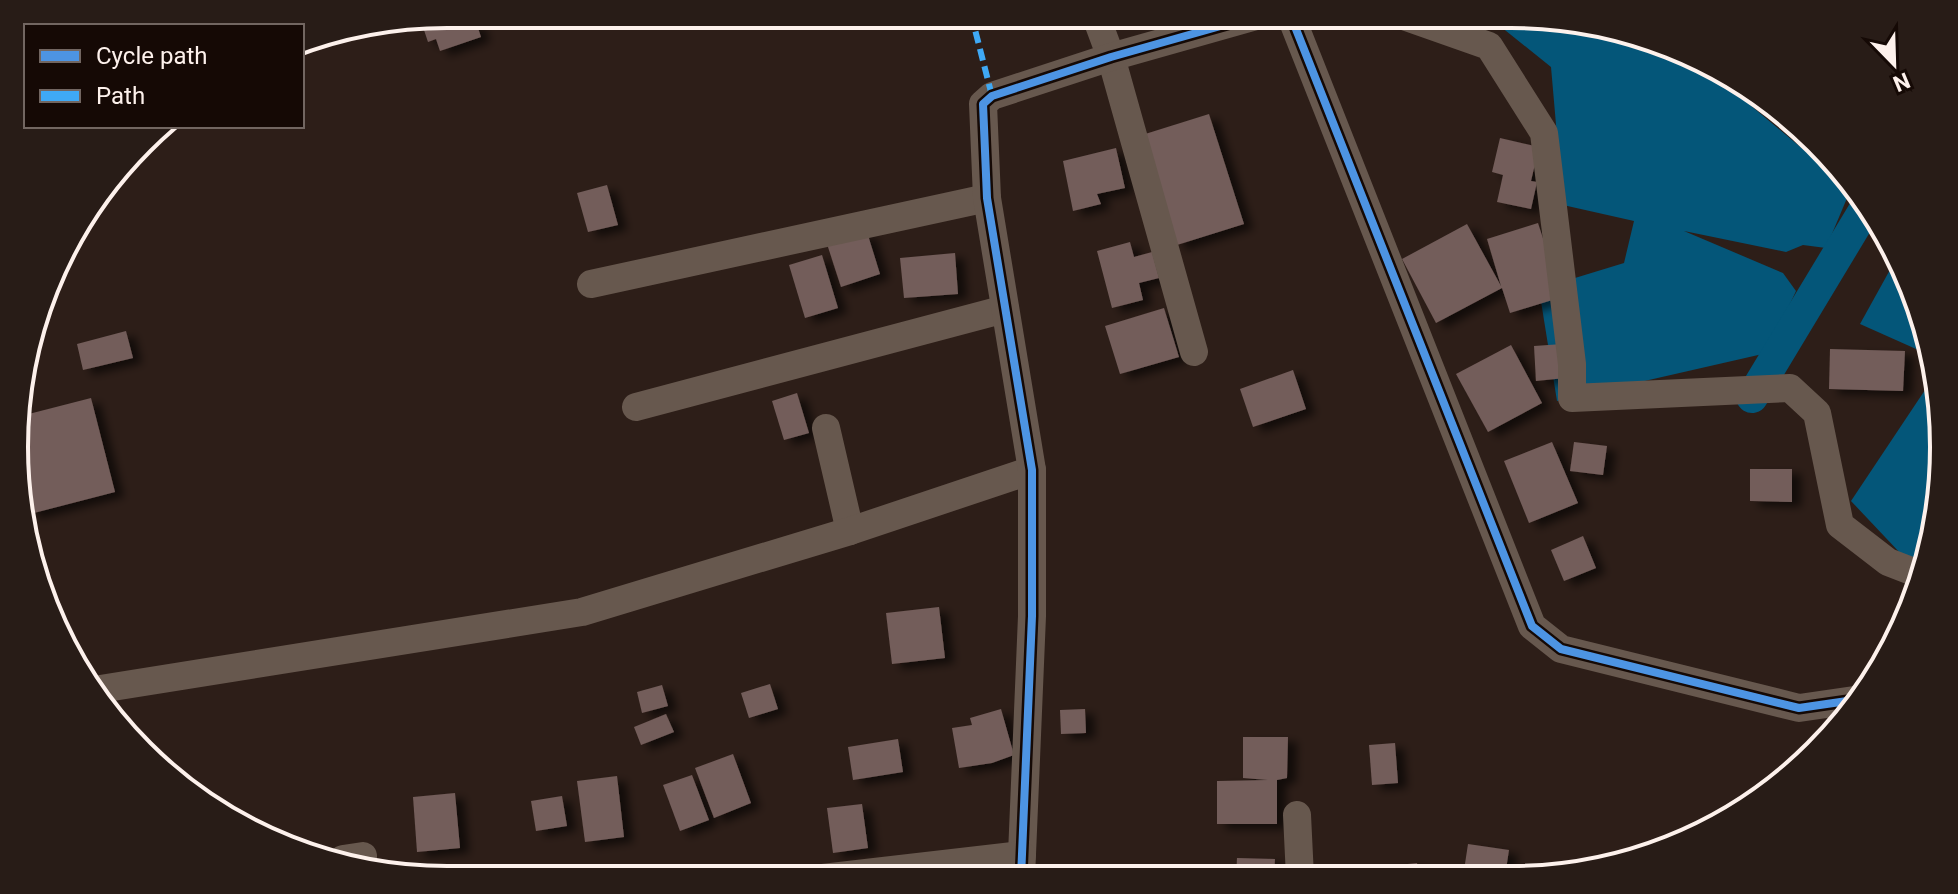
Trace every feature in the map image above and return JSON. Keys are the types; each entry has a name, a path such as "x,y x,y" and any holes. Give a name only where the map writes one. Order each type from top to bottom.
{"street":[{"path":"1100,28 1194,352"},
{"path":"1021,866 1032,616 1032,470 987,198 983,104 992,96 1214,28"},
{"path":"1296,28 1532,626 1561,649 1799,708 1843,702"},
{"path":"1438,28 1489,46 1544,133 1572,364 1572,398 1790,388 1817,413 1840,525 1888,562 1911,571"},
{"path":"591,284 987,198"},
{"path":"636,407 1005,309"},
{"path":"826,428 850,531"},
{"path":"105,688 582,612 850,531 1032,470"},
{"path":"1297,815 1299,866"}],"water":[{"path":"1502,28 1593,36 1646,50 1696,71 1739,96 1814,159 1843,192 1847,198 1826,248 1803,245 1786,252 1684,231 1783,273 1796,291 1767,353 1557,401 1539,289 1624,263 1634,221 1563,205 1551,67"},
{"path":"1890,269 1908,312 1919,350 1860,324"},
{"path":"1926,389 1929,474 1922,529 1913,566 1851,501"}],"building":[{"path":"478,28 481,37 440,51 436,39 428,42 424,29"},
{"path":"1209,114 1244,224 1177,245 1142,135"},
{"path":"1500,138 1539,147 1531,181 1537,182 1531,209 1497,202 1503,175 1492,172"},
{"path":"1116,148 1125,188 1097,194 1101,204 1073,211 1063,161"},
{"path":"607,185 618,225 588,232 577,193"},
{"path":"1538,223 1562,297 1510,313 1502,288 1436,323 1402,259 1467,224 1501,286 1487,239"},
{"path":"867,232 880,274 841,287 827,244"},
{"path":"1130,242 1134,257 1152,252 1159,278 1139,283 1143,300 1112,308 1097,251"},
{"path":"955,253 958,294 904,298 900,258"},
{"path":"822,255 838,308 805,318 789,265"},
{"path":"1164,308 1179,357 1120,374 1105,326"},
{"path":"126,331 133,358 83,370 77,344"},
{"path":"1563,344 1565,378 1536,381 1534,346"},
{"path":"1511,345 1542,403 1488,432 1456,374"},
{"path":"1830,349 1905,351 1903,391 1829,389"},
{"path":"1293,370 1306,409 1253,427 1240,389"},
{"path":"797,393 809,433 784,440 772,401"},
{"path":"91,398 115,492 34,513 29,474 30,414"},
{"path":"1552,442 1578,503 1529,523 1504,461"},
{"path":"1574,442 1607,446 1603,475 1570,471"},
{"path":"1750,469 1792,469 1792,502 1750,501"},
{"path":"1583,536 1596,568 1564,581 1551,550"},
{"path":"939,607 945,658 892,664 886,613"},
{"path":"770,684 778,709 749,718 741,693"},
{"path":"662,685 668,706 642,713 637,692"},
{"path":"1001,709 1014,755 992,763 959,768 952,728 972,725 970,718"},
{"path":"1085,709 1086,733 1061,734 1060,710"},
{"path":"666,714 674,732 641,745 634,727"},
{"path":"1243,737 1288,737 1287,778 1277,780 1277,824 1217,824 1217,781 1268,780 1243,778"},
{"path":"898,739 903,772 853,780 848,747"},
{"path":"1395,743 1398,783 1372,785 1369,745"},
{"path":"733,754 751,803 714,818 695,768"},
{"path":"692,775 709,820 680,831 663,785"},
{"path":"617,776 624,837 585,842 577,781"},
{"path":"455,793 460,848 417,852 413,797"},
{"path":"562,796 567,826 536,831 531,801"},
{"path":"862,804 868,848 833,853 827,808"},
{"path":"1468,844 1509,850 1507,866 1465,866"},
{"path":"1237,858 1275,859 1275,866 1237,866"},
{"path":"1417,863 1417,866 1389,866"}],"waterway":[{"path":"1752,397 1861,217"}],"marked path":[{"path":"975,28 992,96"}],"cycle path":[{"path":"1022,866 1032,616 1032,470 987,198 983,104 992,96 1214,28"},
{"path":"1296,28 1532,626 1561,649 1799,708 1843,702"}]}
